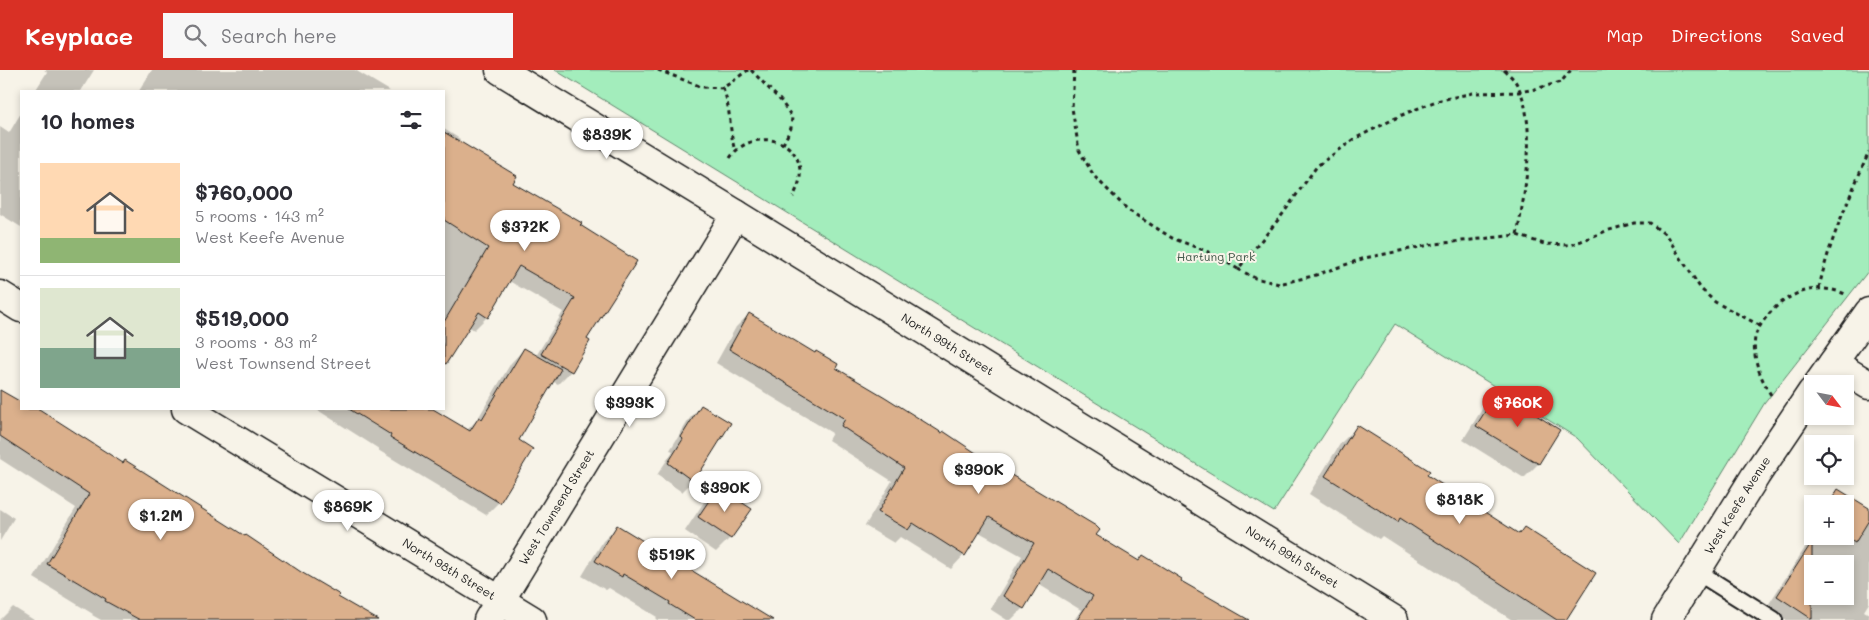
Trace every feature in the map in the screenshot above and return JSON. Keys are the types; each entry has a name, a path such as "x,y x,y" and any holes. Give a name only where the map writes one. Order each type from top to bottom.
{"street":[{"name":"North 99th Street","path":"500,70 1394,620"},
{"name":"West Townsend Street","path":"494,610 736,214"},
{"path":"0,295 20,307"},
{"path":"1869,312 1826,373 1869,385"},
{"name":"West Keefe Avenue","path":"1666,620 1756,475 1804,404"},
{"name":"North 98th Street","path":"188,410 494,610 532,620"}],"lane":[{"path":"1696,571 1774,620"}],"path":[{"path":"658,70 702,87 723,88 750,70 781,101 792,117 790,128 783,144"},
{"path":"1074,70 1072,108 1079,150 1094,176 1128,210 1172,238 1211,253 1255,278 1279,284 1374,256 1435,244 1517,235 1544,244 1570,245 1606,231 1634,223 1650,224 1666,235 1701,289 1715,302 1761,326"},
{"path":"1504,70 1514,81 1526,112 1528,150 1523,201 1517,235"},
{"path":"1238,269 1317,166 1356,138 1402,115 1436,101 1473,93 1519,92 1535,89 1561,82 1571,70"},
{"path":"723,88 727,99 732,141 736,152"},
{"path":"730,158 743,145 759,139 775,140 788,146 797,158 800,170 799,184 793,197"},
{"path":"1819,288 1840,219 1869,152"},
{"path":"1771,395 1762,380 1755,360 1755,335 1777,305 1796,293 1819,288 1838,291 1848,295"}],"green space":[{"name":"Hartung Park","path":"555,70 1869,70 1869,270 1764,404 1679,544 1577,438 1395,324 1274,512"}],"building":[{"path":"445,133 517,176 513,183 582,223 580,225 637,261 587,339 590,341 572,372 541,354 575,298 519,266 488,318 479,312 445,364 445,320 488,248 445,221"},
{"path":"749,313 815,353 816,351 838,364 836,368 942,433 943,431 988,461 1096,526 1100,530 1096,535 1139,561 1143,555 1182,579 1181,581 1249,620 1077,620 1093,596 1048,569 1024,609 1003,596 1034,543 989,517 965,556 913,523 908,530 878,512 904,468 841,426 845,419 729,349"},
{"path":"524,348 561,369 519,440 533,449 500,503 390,437 391,435 351,410 435,410 470,431 479,417 482,419"},
{"path":"0,390 20,401 20,410 41,410 123,463 125,460 246,535 301,572 340,595 338,597 378,620 140,620 105,601 106,599 47,564 89,494 0,436"},
{"path":"1498,391 1560,430 1539,464 1476,426"},
{"path":"701,405 731,423 694,482 668,463 683,439 681,437"},
{"path":"1357,425 1430,471 1427,475 1519,534 1524,527 1596,573 1566,620 1557,620 1400,518 1398,522 1325,476"},
{"path":"718,487 752,509 731,539 698,517"},
{"path":"1838,489 1848,495 1834,495"},
{"path":"1854,499 1869,508 1869,520 1855,543"},
{"path":"617,525 773,620 695,620 669,604 670,602 623,574 622,577 595,561"},
{"path":"1810,545 1812,545 1812,555 1804,555 1804,605 1812,605 1812,619 1777,596"}]}
